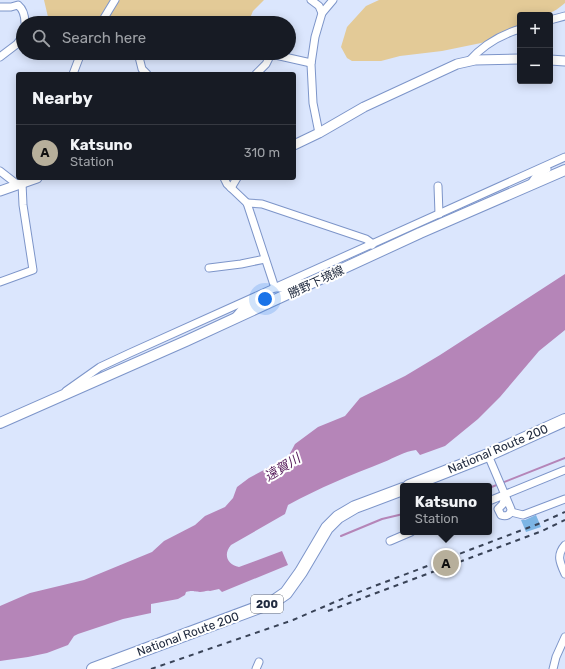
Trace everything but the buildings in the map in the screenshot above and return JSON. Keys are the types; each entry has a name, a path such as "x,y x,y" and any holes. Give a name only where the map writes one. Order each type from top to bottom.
{"highway":[{"name":"National Route 200","path":"417,483 488,455 565,420"},
{"name":"National Route 200","path":"93,669 257,609 272,602 286,593 301,572 327,528 338,517 355,507 400,490"}],"main road":[{"name":"勝野下境線","path":"0,423 234,319 420,233 565,170"}],"street":[{"path":"105,16 115,0"},
{"path":"311,0 319,6 322,13"},
{"path":"319,133 313,103 311,63 315,37 322,13 333,0"},
{"path":"0,7 11,8 18,5 22,8 25,16"},
{"path":"553,19 565,16"},
{"path":"468,62 488,43 517,30"},
{"path":"0,57 16,45"},
{"path":"296,144 319,133 364,107 457,64 475,60 517,59"},
{"path":"74,72 78,60"},
{"path":"140,60 142,69 145,72"},
{"path":"258,72 268,60"},
{"path":"296,60 311,63"},
{"path":"553,60 565,61"},
{"path":"530,185 537,175 563,158"},
{"path":"61,396 67,390 100,367 563,158"},
{"path":"0,171 20,184 33,270 0,282"},
{"path":"0,191 31,180"},
{"path":"225,180 227,184 247,203 265,259 272,289"},
{"path":"231,188 236,180"},
{"path":"438,186 439,214"},
{"path":"247,203 262,204 366,239 374,244"},
{"path":"420,233 454,207"},
{"path":"348,267 355,258 374,244"},
{"path":"209,268 265,259"},
{"path":"234,319 242,309 265,296 272,289 317,281"},
{"path":"488,455 511,512"},
{"path":"492,500 565,470"},
{"path":"505,495 503,504 499,507 498,512 504,516 509,515 511,512 523,514 565,499"},
{"path":"390,541 404,535"},
{"path":"565,545 559,553 559,558 565,574"},
{"path":"553,669 556,657 565,636"}],"shaded area":[{"path":"44,0 264,0 253,11 251,16 48,16"},
{"path":"379,0 565,0 565,3 552,12 517,12 517,28 486,42 442,51 400,56 381,61 352,61 347,58 341,47 347,27 366,6"}],"water":[{"name":"遠賀川","path":"565,274 565,330 539,351 500,397 478,419 445,446 420,455 416,450 404,453 335,482 288,505 285,514 231,545 227,552 229,562 239,567 282,551 288,565 222,592 219,589 201,592 189,591 178,599 151,604 151,613 123,619 78,634 74,636 68,645 47,653 0,661 0,606 30,593 84,580 152,552 164,541 195,525 205,516 225,507 233,498 237,487 249,478 277,463 286,461 295,444 318,427 345,416 360,398 405,376 440,355"}],"waterway":[{"path":"492,487 565,458"},
{"path":"341,536 382,519 400,515"}],"railway":[{"path":"151,669 293,620 351,595 538,524 565,512"},
{"path":"328,611 542,531 565,520"}],"place":[{"name":"Katsuno","path":"446,563"}]}
